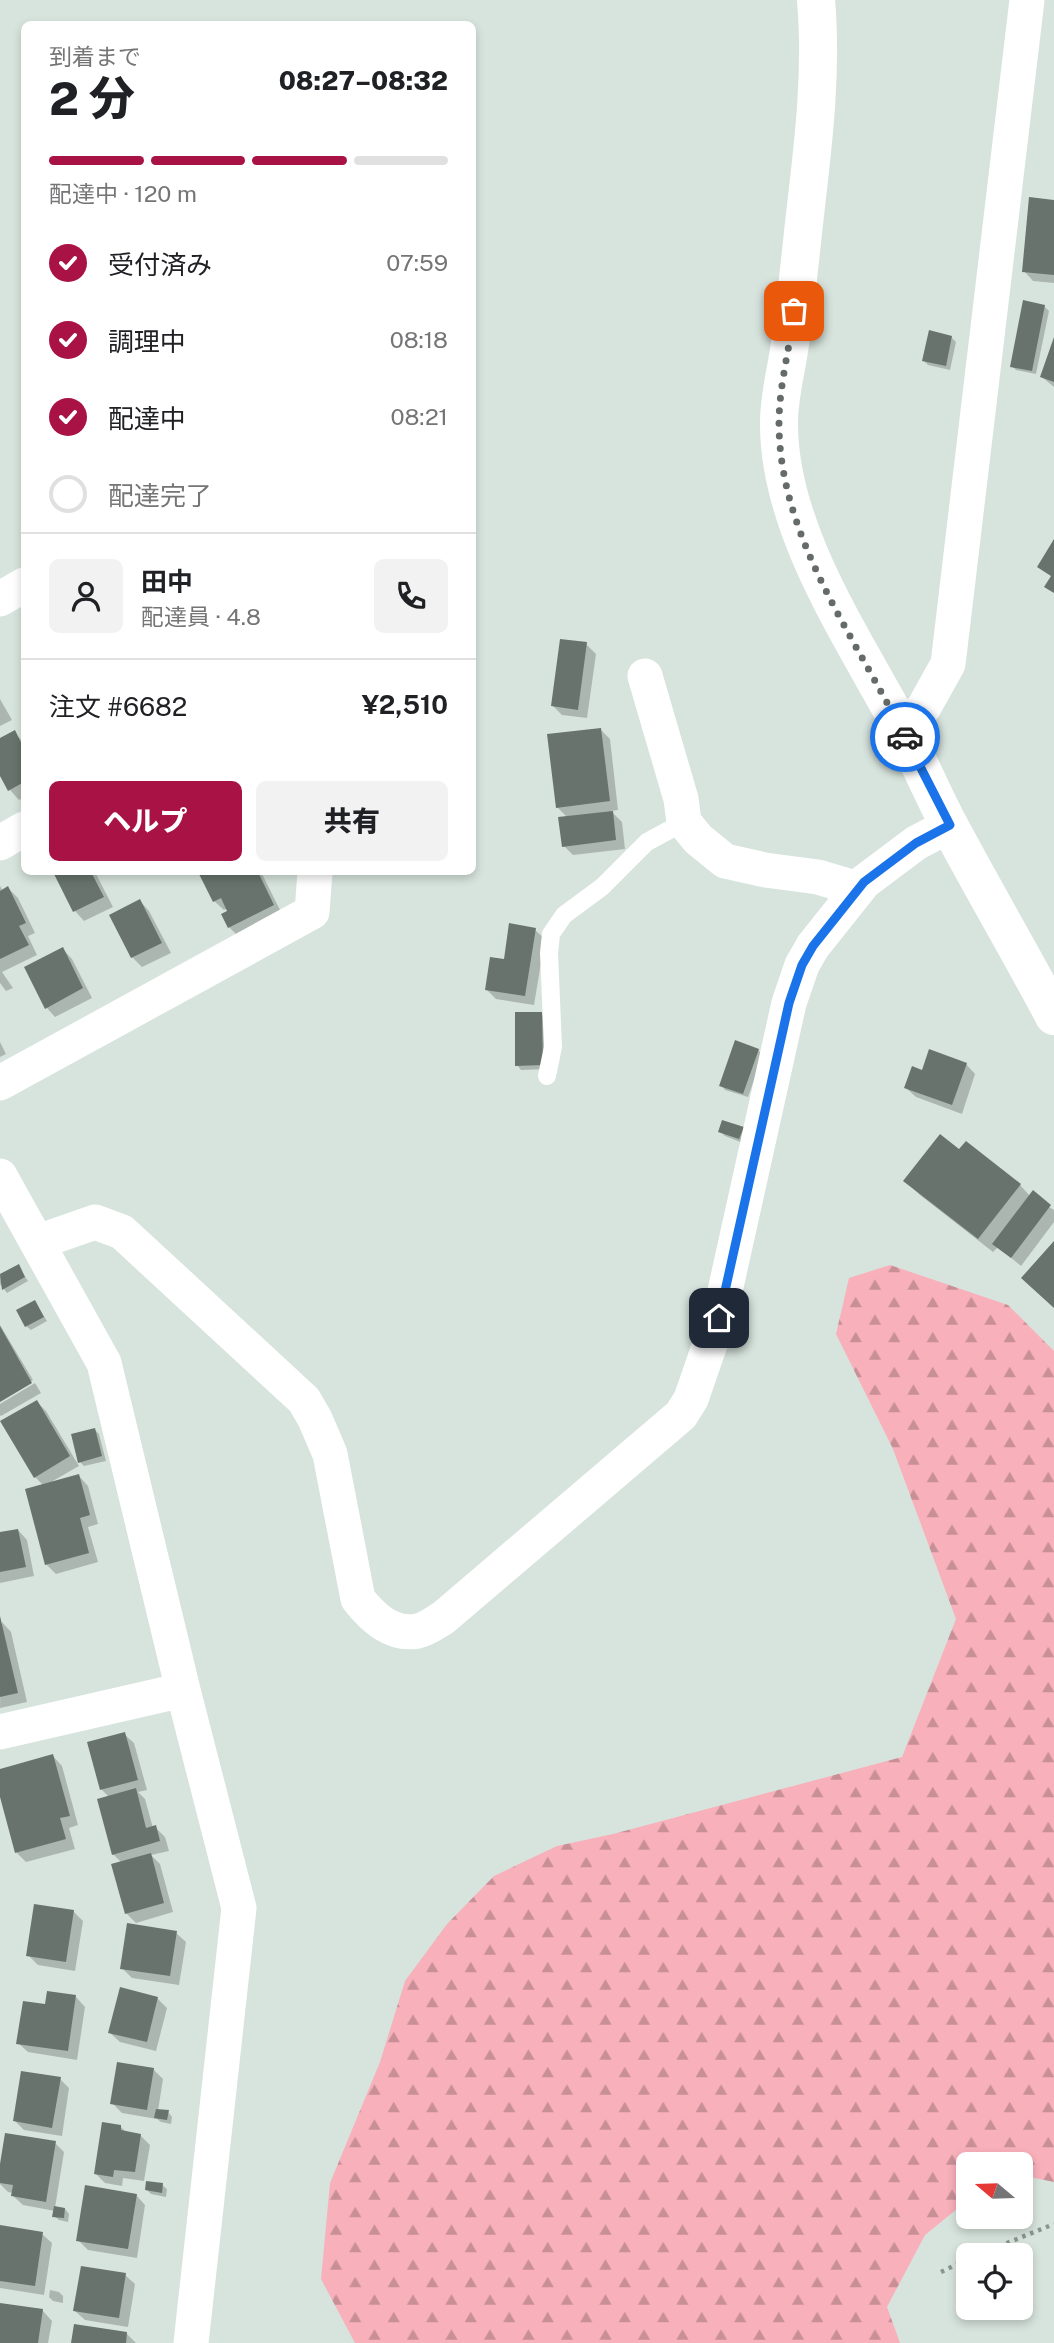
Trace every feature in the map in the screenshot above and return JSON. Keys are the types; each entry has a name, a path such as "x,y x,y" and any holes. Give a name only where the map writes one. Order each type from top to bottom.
{"street":[{"path":"816,0 818,93 791,338 779,421 780,452 797,526 816,569 950,825 1054,1016"},
{"path":"902,730 924,706 948,664 1027,0"},
{"path":"0,599 21,587"},
{"path":"645,676 681,799 684,822 698,839 726,860 765,870 818,877 858,889"},
{"path":"38,1242 95,1222 121,1232 304,1400 330,1454 358,1599 373,1618 387,1626 403,1631 421,1631 443,1618 681,1415 691,1399 719,1318 789,1003 802,965 813,946 864,882 916,843 950,825"},
{"path":"0,843 21,831"},
{"path":"0,1083 312,912 315,875"},
{"path":"0,1176 104,1363 239,1908 191,2343"},
{"path":"0,1732 183,1690"}],"lane":[{"path":"547,1076 553,1047 551,934 564,915 602,887 647,842 684,822"}],"path":[{"path":"1007,2243 1054,2224"},
{"path":"941,2272 956,2265"}],"green space":[{"path":"890,1265 1008,1305 1054,1351 1054,2182 1033,2178 1033,2152 956,2152 956,2210 925,2235 887,2307 900,2343 355,2343 321,2279 330,2183 380,2062 405,1981 447,1924 494,1876 557,1846 613,1834 902,1757 956,1619 893,1449 836,1334 849,1278"}],"building":[{"path":"1029,197 1054,200 1054,275 1022,272"},
{"path":"1023,300 1045,305 1032,371 1010,367"},
{"path":"929,330 952,336 946,366 922,361"},
{"path":"1054,337 1054,382 1040,377"},
{"path":"1054,539 1054,593 1044,587 1051,576 1037,567"},
{"path":"560,639 587,642 578,710 551,706"},
{"path":"601,728 610,801 556,808 547,734"},
{"path":"15,730 21,743 21,784 8,791 0,776 0,738"},
{"path":"613,811 616,840 562,847 558,817"},
{"path":"54,875 93,875 104,897 73,912"},
{"path":"200,875 259,875 274,905 228,928 221,914 227,911 221,898 213,902"},
{"path":"8,886 26,923 19,926 29,945 0,959 0,891"},
{"path":"140,899 162,943 131,958 109,915"},
{"path":"509,923 536,928 525,996 485,990 490,957 504,959"},
{"path":"63,947 83,988 45,1009 24,967"},
{"path":"515,1012 542,1012 543,1065 515,1066"},
{"path":"735,1040 759,1049 743,1094 719,1086"},
{"path":"929,1049 967,1063 952,1105 904,1088 912,1066 922,1070"},
{"path":"722,1120 744,1127 739,1139 718,1132"},
{"path":"940,1134 959,1149 966,1141 1021,1184 978,1239 903,1181"},
{"path":"1033,1190 1051,1205 1011,1258 992,1244"},
{"path":"1054,1241 1054,1308 1021,1278"},
{"path":"19,1264 25,1277 2,1290 0,1274"},
{"path":"35,1300 44,1317 25,1327 16,1310"},
{"path":"0,1326 32,1383 0,1402"},
{"path":"37,1400 70,1456 34,1478 0,1421"},
{"path":"95,1428 102,1456 78,1463 71,1434"},
{"path":"79,1474 90,1515 80,1518 89,1553 45,1565 25,1489"},
{"path":"18,1529 26,1567 0,1572 0,1532"},
{"path":"0,1616 18,1693 0,1697"},
{"path":"125,1732 138,1780 100,1790 87,1742"},
{"path":"53,1754 70,1816 60,1818 66,1839 15,1853 0,1797 0,1769"},
{"path":"136,1788 146,1828 156,1825 160,1841 112,1855 97,1799"},
{"path":"151,1853 164,1903 125,1914 111,1864"},
{"path":"34,1904 74,1910 66,1962 26,1956"},
{"path":"127,1923 177,1931 170,1976 120,1969"},
{"path":"120,1987 158,1997 147,2042 108,2033"},
{"path":"47,1991 76,1995 68,2051 16,2044 23,2001 45,2004"},
{"path":"117,2062 154,2068 147,2110 110,2104"},
{"path":"21,2071 61,2077 52,2128 13,2121"},
{"path":"156,2109 169,2110 167,2120 154,2118"},
{"path":"102,2122 121,2125 121,2130 141,2134 135,2172 114,2170 113,2177 94,2174"},
{"path":"5,2133 56,2141 46,2202 11,2196 13,2185 0,2183"},
{"path":"146,2181 163,2183 162,2193 145,2190"},
{"path":"85,2185 137,2194 128,2249 76,2241"},
{"path":"54,2206 65,2208 64,2218 52,2217"},
{"path":"0,2225 43,2232 35,2286 0,2281"},
{"path":"81,2266 126,2273 119,2318 73,2311"},
{"path":"0,2303 43,2309 38,2343 0,2343"},
{"path":"74,2324 127,2332 126,2343 71,2343"}],"way so far":[{"path":"794,311 779,421 780,452 790,500 797,526 816,569 905,737"}],"route":[{"path":"719,1318 789,1003 802,965 813,946 864,882 916,843 950,825 905,737"}]}
